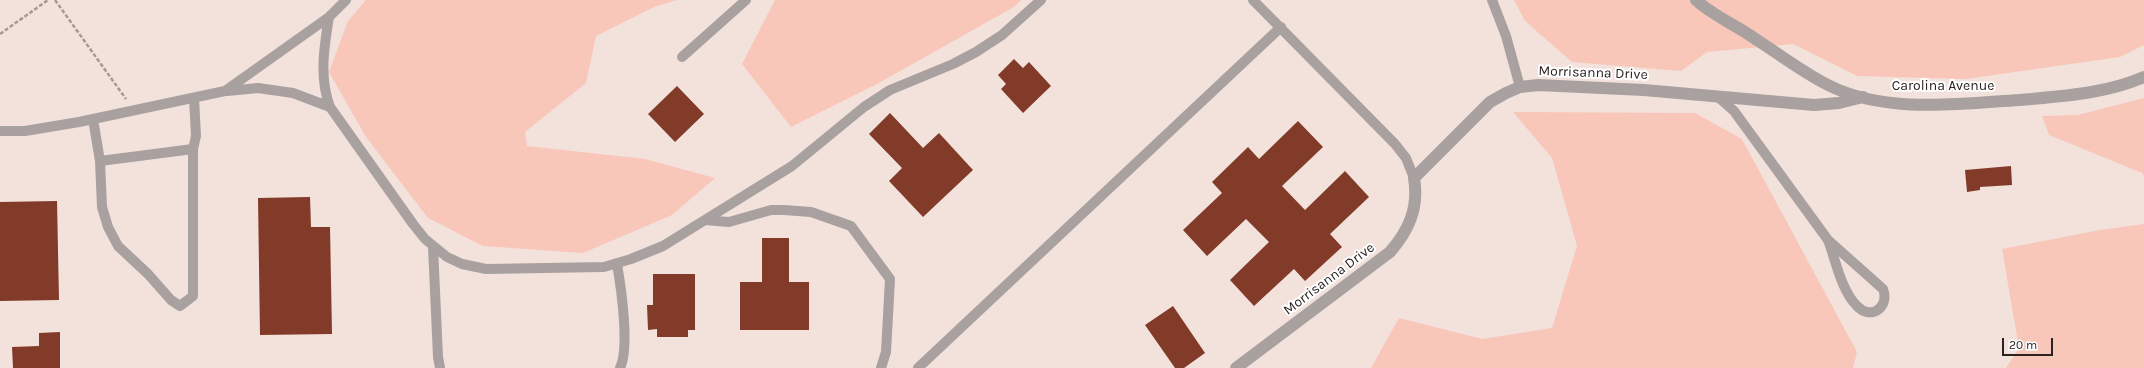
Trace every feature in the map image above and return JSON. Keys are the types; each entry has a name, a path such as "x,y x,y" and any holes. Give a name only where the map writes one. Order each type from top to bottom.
{"street":[{"name":"Carolina Avenue","path":"1696,0 1794,66 1828,86 1863,97 1891,103 1923,104 1995,102 2074,96 2108,89 2144,77"},
{"name":"Morrisanna Drive","path":"1236,368 1390,252 1402,238 1411,222 1416,204 1414,178 1490,102 1506,93 1520,87 1545,85 1717,96 1814,105 1839,103 1863,97"}],"lane":[{"path":"225,91 329,17 346,0"},
{"path":"682,57 746,0"},
{"path":"329,17 323,67 324,92 330,107 413,224 433,247 447,257 462,264 486,269 570,268 617,264 663,246 792,166 864,107 890,90 953,64 976,52 1002,35 1041,0"},
{"path":"1253,0 1395,144 1406,158 1414,178"},
{"path":"1492,0 1506,36 1520,87"},
{"path":"918,368 1281,27"},
{"path":"0,131 25,131 93,119 225,91 258,88 286,92 330,107"},
{"path":"1717,96 1734,111 1828,240 1883,289 1886,295 1884,303 1879,310 1873,312 1863,311 1851,299 1828,240"},
{"path":"93,119 100,161 102,207 108,227 118,246 148,274 171,300 180,306 193,296 193,149 196,136 194,98"},
{"path":"100,161 193,149"},
{"path":"705,220 729,222 771,210 784,210 811,212 851,226 890,279 886,352 881,368"},
{"path":"433,247 438,357 440,368"},
{"path":"617,264 621,290 624,354 620,368"}],"path":[{"path":"0,34 48,0"},
{"path":"55,0 134,110"}],"shaded area":[{"path":"366,0 677,0 654,7 596,36 586,83 525,132 527,146 645,159 715,178 672,215 583,253 483,246 428,218 366,137 329,72 348,21"},
{"path":"775,0 1021,0 1014,7 877,84 791,127 742,64"},
{"path":"1514,0 2144,0 2144,45 2120,57 1966,79 1857,76 1793,44 1707,52 1681,71 1572,62 1525,21"},
{"path":"2144,98 2144,177 2142,173 2049,135 2042,116 2078,115"},
{"path":"1513,112 1695,113 1742,139 1857,352 1853,368 1371,368 1399,318 1482,339 1552,328 1577,246 1552,158"},
{"path":"2144,224 2144,368 2006,368 2019,348 2002,249 2100,230"}],"building":[{"path":"1014,59 1023,68 1029,62 1051,86 1023,113 1001,89 1006,84 998,75"},
{"path":"677,86 704,114 675,142 648,114"},
{"path":"890,113 923,148 939,133 973,170 923,217 889,181 902,168 869,134"},
{"path":"1298,121 1323,147 1282,186 1305,210 1345,171 1369,197 1330,234 1342,247 1305,281 1294,269 1254,306 1230,280 1269,242 1246,219 1207,256 1183,230 1222,193 1212,182 1248,147 1259,159"},
{"path":"2011,166 2012,185 1980,187 1980,190 1967,192 1965,170"},
{"path":"310,197 311,227 330,227 332,334 260,335 258,198"},
{"path":"57,201 59,300 0,301 0,202"},
{"path":"762,238 789,238 789,282 809,282 809,330 740,330 740,282 762,282"},
{"path":"653,274 695,274 695,330 688,330 688,337 657,337 657,329 648,330 647,305 653,305"},
{"path":"1173,306 1205,353 1184,368 1175,368 1145,325"},
{"path":"60,332 60,368 13,368 12,347 39,346 39,333"}]}
